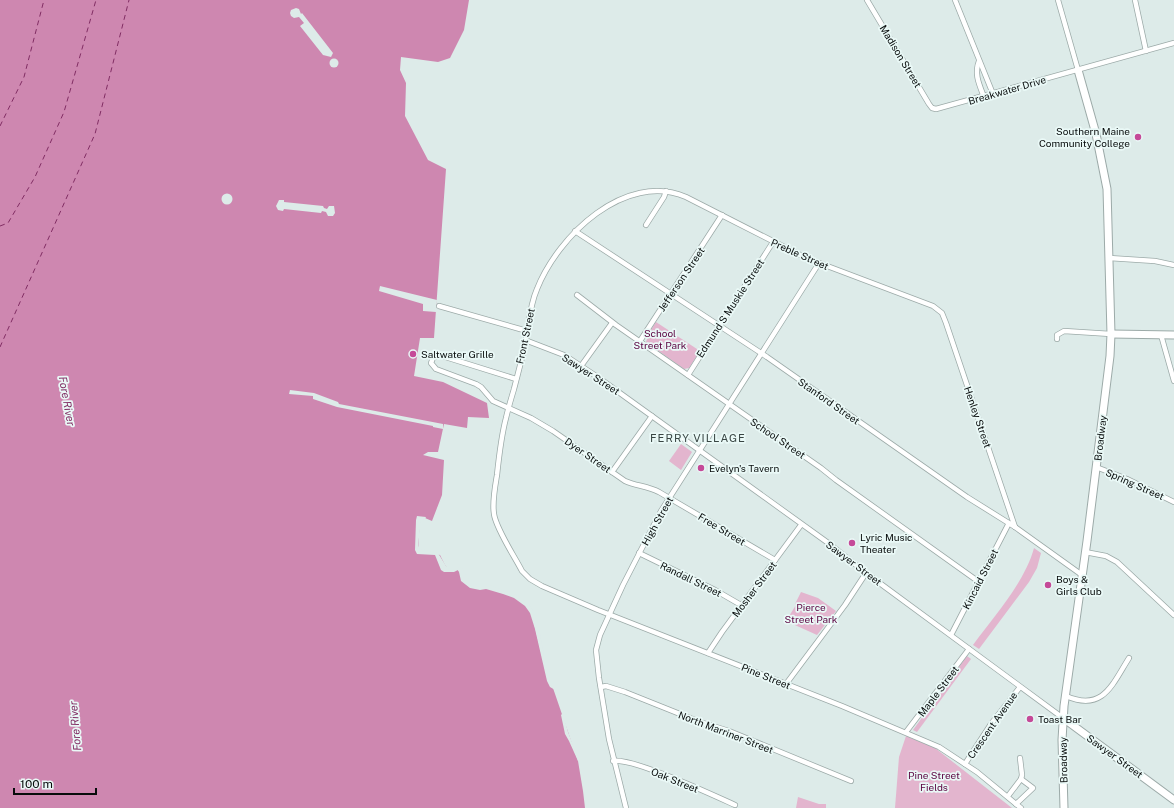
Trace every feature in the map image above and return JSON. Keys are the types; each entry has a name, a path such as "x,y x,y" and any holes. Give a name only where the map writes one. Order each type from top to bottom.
{"main road":[{"name":"Broadway","path":"1064,808 1062,746 1063,718 1110,356 1111,334 1105,174 1096,134 1078,70"},
{"path":"1111,334 1174,335"},
{"name":"Sawyer Street","path":"1063,718 1174,800"}],"street":[{"name":"Madison Street","path":"867,0 929,104 932,108 936,109"},
{"path":"955,0 993,94"},
{"path":"1058,0 1078,70"},
{"path":"1135,0 1146,51"},
{"name":"Breakwater Drive","path":"936,109 984,97 1174,43"},
{"path":"979,61 976,69 977,78 984,97"},
{"path":"646,225 664,197 666,191"},
{"name":"Preble Street","path":"666,191 686,197 773,242 819,263 938,308"},
{"name":"Front Street","path":"511,550 494,514 495,489 508,408 525,340 533,299 541,280 556,255 575,231 596,214 617,202 645,192 666,191"},
{"name":"Jefferson Street","path":"640,341 722,215"},
{"name":"Stanford Street","path":"575,231 762,354 967,497 1015,527 1082,575"},
{"name":"Edmund S Muskie Street","path":"688,375 773,242"},
{"path":"1109,258 1155,261 1174,265"},
{"name":"High Street","path":"626,808 608,739 596,650 600,634 639,553 669,497 819,263"},
{"name":"School Street","path":"577,295 612,323 821,468 979,582"},
{"path":"439,306 527,331"},
{"name":"Henley Street","path":"938,308 946,322 1015,527"},
{"path":"581,366 612,323"},
{"path":"1057,340 1057,335 1064,331 1111,334"},
{"path":"1161,335 1174,381"},
{"name":"Sawyer Street","path":"525,340 564,355 581,366 700,450 801,525 831,545 866,573 1063,718"},
{"name":"Dyer Street","path":"516,379 439,355 434,358 431,363 436,369 481,387 493,401 553,431 630,484 647,487 669,497"},
{"path":"612,472 652,416"},
{"name":"Spring Street","path":"1096,467 1127,479 1174,502"},
{"name":"Free Street","path":"669,497 775,560"},
{"name":"Kincaid Street","path":"951,636 1009,523"},
{"name":"Mosher Street","path":"708,654 741,605 801,525"},
{"name":"Pine Street","path":"511,550 522,571 530,579 554,591 940,747 966,764 1008,796 1021,808"},
{"path":"1085,552 1106,556 1117,562 1174,615"},
{"name":"Randall Street","path":"639,553 726,596 741,605"},
{"path":"786,684 845,605 866,573"},
{"name":"Maple Street","path":"906,732 968,649"},
{"path":"1066,696 1080,701 1091,701 1100,698 1108,692 1129,658"},
{"name":"North Marriner Street","path":"601,687 606,686 625,692 700,722 728,731 851,781"},
{"name":"Crescent Avenue","path":"966,764 991,724 1020,686"},
{"path":"1008,796 1022,778 1020,758"},
{"name":"Oak Street","path":"614,761 619,760 641,766 681,781 735,805"},
{"path":"1016,804 1024,794 1032,788 1022,778"}],"green space":[{"name":"School Street Park","path":"656,322 700,351 689,368 684,369 646,342 649,333"},
{"path":"681,444 692,452 681,470 669,461"},
{"path":"1034,548 1041,553 1037,568 1029,582 979,649 973,645 1016,586 1030,561"},
{"name":"Pierce Street Park","path":"801,592 818,598 836,611 817,635 786,621 796,605 795,604"},
{"path":"967,656 971,659 917,732 913,730"},
{"name":"Pine Street Fields","path":"906,736 935,748 1012,808 895,808 899,757"},
{"path":"798,797 819,804 826,804 826,808 796,808"}],"water":[{"name":"Fore River","path":"0,0 469,0 464,30 450,58 438,62 401,57 400,70 406,83 405,116 428,160 446,169 434,338 420,338 414,376 443,382 487,403 489,418 468,417 467,428 444,424 438,452 428,452 423,455 444,460 442,495 432,521 425,518 420,518 418,550 440,555 445,565 449,569 456,568 468,582 518,598 531,611 542,656 578,761 585,808 0,808"}],"pier":[{"path":"296,8 299,9 301,14 302,13 333,53 331,57 323,55 300,26 304,23 299,17 294,18 291,16 291,10"},
{"path":"334,58 339,63 334,68 329,63"},
{"path":"225,194 229,194 231,195 231,203 225,204 222,201 222,197"},
{"path":"279,200 284,200 284,202 323,206 327,209 329,206 334,206 335,213 333,216 328,216 326,212 322,211 321,213 284,209 283,211 278,210 276,206"},
{"path":"380,286 437,300 436,312 423,311 423,304 379,291"},
{"path":"290,390 314,393 338,402 339,404 443,424 443,429 337,407 313,399 313,396 289,394"},
{"path":"417,516 426,517 425,519 421,520 418,546 420,549 438,553 446,566 456,566 463,569 469,580 490,585 519,596 529,604 533,611 540,634 544,655 555,690 550,687 547,681 535,629 530,613 525,606 514,598 503,594 486,589 480,590 470,588 461,581 458,570 454,572 444,572 441,570 435,555 417,554 415,550"},
{"path":"563,713 568,732 579,760 578,761 565,734 561,715"}],"ferry route":[{"path":"0,126 24,77 44,0"},
{"path":"0,226 8,223 35,177 64,112 96,0"},
{"path":"0,347 95,134 129,0"}],"place":[{"name":"Southern Maine Community College","path":"1138,137"},
{"name":"Saltwater Grille","path":"413,354"},
{"name":"Evelyn's Tavern","path":"701,468"},
{"name":"Lyric Music Theater","path":"852,543"},
{"name":"Boys & Girls Club","path":"1048,585"},
{"name":"Toast Bar","path":"1030,719"}],"district":[{"name":"FERRY VILLAGE","path":"698,438"}]}
